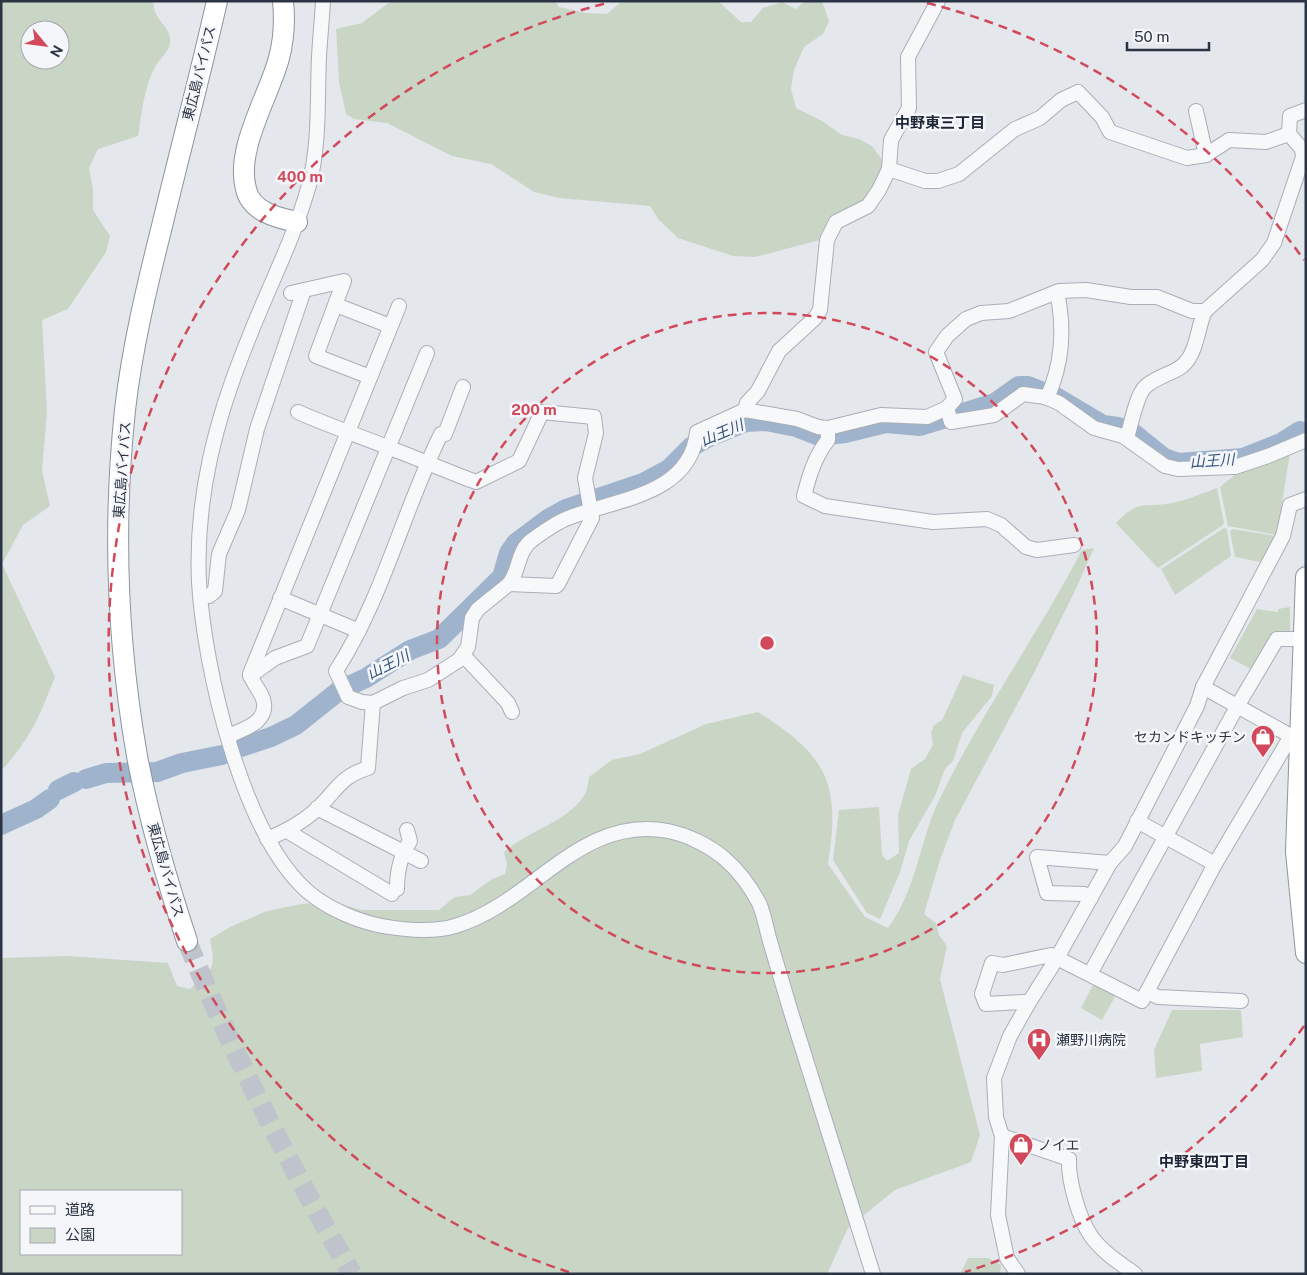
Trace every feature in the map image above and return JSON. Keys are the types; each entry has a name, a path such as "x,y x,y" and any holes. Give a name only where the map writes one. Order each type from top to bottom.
{"highway":[{"name":"東広島バイパス","path":"187,942 169,885 137,754 124,657 119,592 118,530 126,409 148,284 217,1"},
{"path":"283,1 285,20 279,58 244,159 246,190 252,201 266,213 295,228"},
{"path":"244,159 289,68 298,29 295,1"},
{"path":"1306,577 1295,736 1297,870 1306,953"}],"street":[{"path":"323,1 317,139 310,181 295,228 244,349 214,434 201,518 199,580 203,627 228,736 246,792 268,839 290,872 309,892 354,918 402,929 452,927 478,917 501,905 575,851 612,833 639,827 661,829 682,834 721,855 741,874 761,906 781,981 873,1274"},
{"path":"463,387 445,434 441,434 427,463 359,631 336,671 348,697 353,700 373,703 403,688 428,680 459,660 468,646 472,618 478,609 514,578 521,554 531,541 563,520 591,507 633,498 675,476 695,447 697,432 730,419 744,410 758,391 779,351 815,318 820,310 827,240 836,222 868,206 875,199 888,169 891,140 909,108 908,57 938,1"},
{"path":"888,169 925,181 938,181 958,174 1015,130 1040,118 1061,100 1078,92 1102,116 1110,132 1149,144 1178,157 1194,158 1206,155 1229,140 1266,142 1289,134"},
{"path":"1128,434 1143,389 1162,376 1182,367 1190,358 1196,345 1196,333 1205,311 1262,260 1274,243 1303,157 1302,149 1289,134 1290,116 1306,110"},
{"path":"1196,111 1206,155"},
{"path":"209,596 215,592 220,554 238,510 257,429 297,291 344,281 316,356 370,377"},
{"path":"949,412 955,399 936,352 947,336 958,325 973,316 991,312 1002,313 1057,292 1086,290 1131,297 1157,297 1192,311 1205,311"},
{"path":"1048,395 1059,367 1062,348 1062,315 1057,292"},
{"path":"336,305 390,326"},
{"path":"250,676 399,306"},
{"path":"250,676 275,658 308,646 427,353"},
{"path":"744,410 797,419 828,432 881,415 927,417 949,412 994,414 1022,394 1048,395 1094,428 1128,434 1165,466 1178,469 1234,467 1268,456 1306,440"},
{"path":"298,412 476,482 482,481 519,461 542,412 594,417 596,433 585,478 592,518 586,532 556,586 509,584"},
{"path":"828,432 810,472 804,496 825,506 933,522 987,519 1001,525 1026,547 1037,550 1074,545"},
{"path":"1018,1274 1007,1258 998,1215 1002,1136 996,1117 994,1078 1010,1036 1057,958 1110,863 1124,846 1197,706 1203,687 1283,536 1290,505 1306,499"},
{"path":"280,598 359,631"},
{"path":"1090,974 1167,838 1238,705 1277,639 1303,639"},
{"path":"462,655 508,702 512,712"},
{"path":"228,736 257,723 264,712 264,701 250,676"},
{"path":"1028,1004 1024,1002 986,1004 982,994 992,963 1003,965 1051,955 1142,1001 1215,864 1295,736 1203,687"},
{"path":"268,839 287,831 317,808 345,778 368,768 373,703"},
{"path":"317,808 422,861"},
{"path":"1137,821 1215,864"},
{"path":"287,831 394,891 403,852 410,841 407,830"},
{"path":"1091,898 1084,894 1047,893 1037,857 1110,863"},
{"path":"1147,992 1158,997 1241,1001"},
{"path":"1002,1136 1069,1159 1068,1174 1090,1236 1105,1251 1135,1274"}],"green space":[{"path":"1,1 153,1 156,14 168,33 170,42 168,49 152,73 144,99 138,136 98,149 89,168 93,190 93,210 110,236 106,252 68,309 42,320 47,412 42,471 50,506 23,525 2,564 55,677 33,727 1,771"},
{"path":"391,1 555,1 559,7 586,13 607,14 622,1 718,1 741,22 751,22 763,8 782,2 796,9 805,1 822,1 829,21 823,34 804,47 794,70 791,89 796,108 822,121 842,135 859,139 872,146 883,161 882,185 873,198 832,225 820,240 755,257 733,256 678,238 659,220 650,206 559,198 534,192 491,164 452,156 387,123 354,119 346,114 339,82 336,29 362,23"},
{"path":"1290,453 1277,535 1228,526 1220,487 1238,472"},
{"path":"1217,488 1223,525 1158,568 1116,523 1132,509 1144,505 1176,502"},
{"path":"1224,528 1227,529 1231,556 1175,595 1161,569"},
{"path":"1232,529 1276,536 1265,563 1235,557 1230,532"},
{"path":"1094,548 1034,673 955,820 940,860 924,914 936,923 939,935 947,946 940,979 980,1135 971,1162 895,1190 848,1228 828,1272 829,1274 1,1274 1,958 67,956 168,963 177,986 190,989 211,968 213,957 210,939 230,927 267,911 301,904 333,902 361,910 439,910 455,897 470,895 492,879 505,874 507,864 504,852 567,813 584,796 589,777 612,760 640,754 706,724 758,712 800,743 814,758 824,774 830,791 832,812 832,836 828,864 865,917 888,928 905,899 938,802 954,770 1082,550"},
{"path":"1290,607 1290,635 1253,670 1230,658 1257,609 1278,612 1278,609"},
{"path":"963,675 994,685 992,696 962,733 953,761 945,769 935,796 909,841 900,872 880,919 867,913 833,860 839,810 879,807 882,855 887,861 899,853 898,815 911,769 925,759 933,745 931,733 934,725 942,720"},
{"path":"1096,979 1118,991 1102,1020 1081,1008"},
{"path":"1172,1010 1241,1010 1243,1037 1200,1044 1202,1071 1156,1078 1154,1050"},
{"path":"968,1258 988,1258 1001,1265 1000,1274 960,1274"}],"waterway":[{"name":"山王川","path":"241,747 271,737 296,725 340,690 366,678 410,650 439,639 502,577 509,553 516,543 548,519 566,509 643,483 669,469 691,447 709,437 746,422 766,421 796,427 819,436 845,433 886,423 920,426 995,403 1019,386 1028,386 1056,397 1103,425 1118,427 1133,433 1164,458 1178,463 1243,458 1281,443 1300,431"},
{"name":"山王川","path":"86,779 106,773 157,772 182,763 222,755"},
{"name":"山王川","path":"58,790 74,782"},
{"name":"山王川","path":"1,825 36,809 50,799"}],"tunnel":[{"path":"187,941 224,1027 264,1110 352,1274"}],"place":[{"name":"セカンドキッチン","path":"1263,758"},
{"name":"瀬野川病院","path":"1039,1061"},
{"name":"ノイエ","path":"1021,1166"}],"district":[{"name":"中野東三丁目","path":"940,123"},
{"name":"中野東四丁目","path":"1204,1162"}]}
